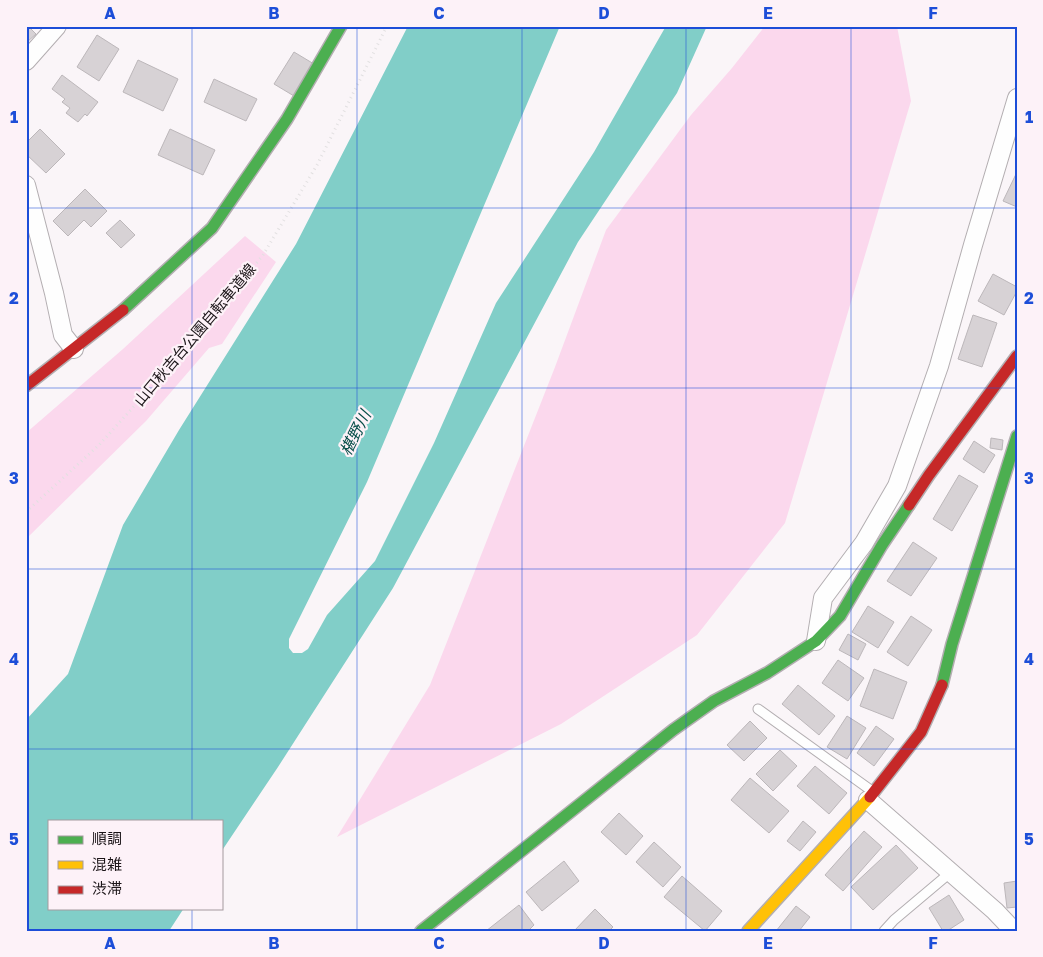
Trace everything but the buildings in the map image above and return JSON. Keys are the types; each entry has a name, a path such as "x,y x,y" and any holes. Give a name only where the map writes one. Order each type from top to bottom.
{"street":[{"path":"26,386 121,312 212,228 287,119 342,26"},
{"path":"26,61 51,29"},
{"path":"816,641 823,598 864,544 898,486 939,366 1017,98"},
{"path":"26,184 63,335 74,349"},
{"path":"421,931 442,924 673,730 714,701 767,673 816,641 840,616 882,545 929,475 1017,356"},
{"path":"748,931 871,796 920,732 941,687 1017,436"},
{"path":"871,796 995,911 1014,931"}],"lane":[{"path":"758,710 871,796"},
{"path":"884,931 894,920 951,872"}],"path":[{"name":"山口秋吉台公園自転車道線","path":"26,512 99,445 202,331 263,255 317,165 387,26"}],"shaded area":[{"path":"765,26 897,26 911,101 785,523 697,635 561,724 337,837 430,685 555,367 606,230 691,115"},
{"path":"245,236 276,262 222,344 209,348 146,421 26,539 26,433 123,349"}],"water":[{"name":"椹野川","path":"408,26 560,26 367,482 289,639 289,648 293,653 302,653 308,649 327,615 375,561 434,443 496,303 594,152 666,26 707,26 677,93 578,242 393,588 222,851 222,820 48,820 48,910 183,910 169,931 26,931 26,720 68,674 123,525 179,430 296,244"}],"traffic: fast":[{"path":"123,310 212,228 287,119 341,26"},
{"path":"942,685 952,644 1017,436"},
{"path":"421,931 673,730 714,701 767,673 816,641 840,616 882,545 909,505"}],"traffic: slow":[{"path":"748,931 870,797"}],"traffic: jam":[{"path":"26,386 123,310"},
{"path":"909,505 1017,356"},
{"path":"870,797 921,732 942,685"}]}
